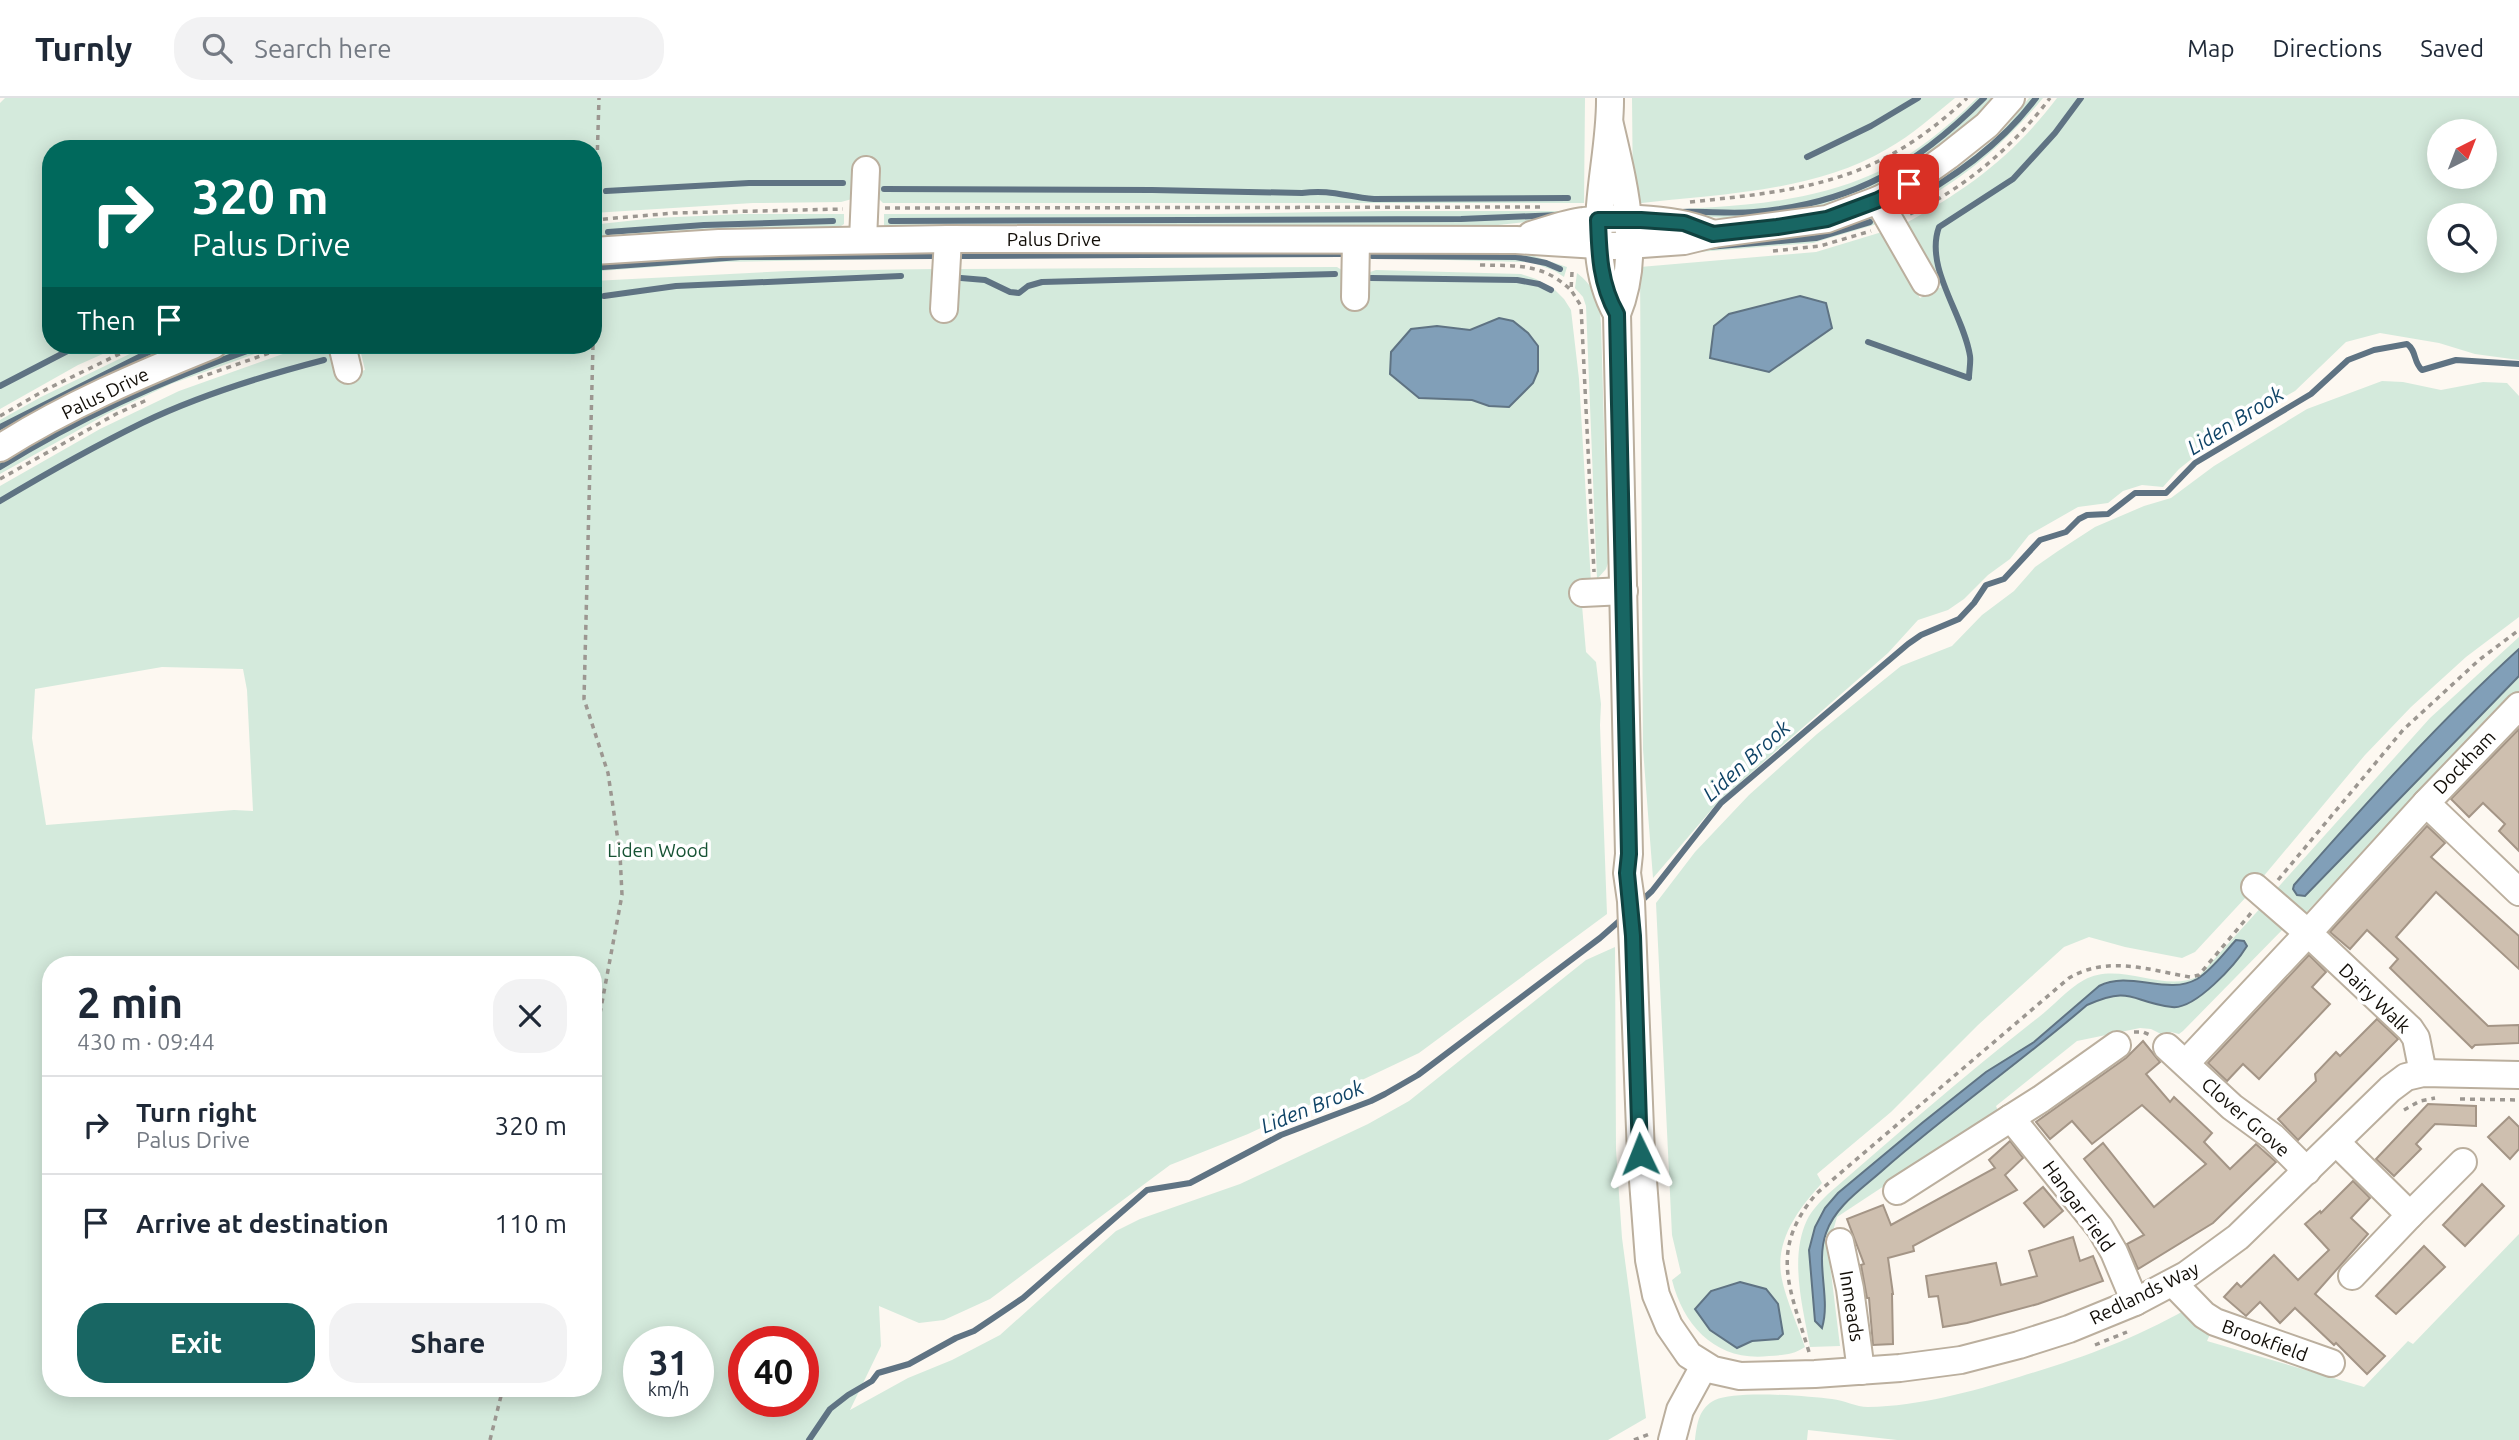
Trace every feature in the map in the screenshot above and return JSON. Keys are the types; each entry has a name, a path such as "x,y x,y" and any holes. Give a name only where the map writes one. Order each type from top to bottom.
{"street":[{"path":"1610,98 1610,125 1599,233 1604,284 1617,314"},
{"name":"Palus Drive","path":"602,261 719,243 948,239 1516,240 1628,233 1684,223 1713,234 1827,219 1878,200 1909,184 1948,156 1987,125 2011,98"},
{"path":"1610,125 1625,188 1628,233 1627,281 1617,314 1628,887 1633,936 1640,1154 1649,1260 1662,1315 1689,1355 1704,1366 1680,1410 1672,1440"},
{"path":"863,240 866,170"},
{"path":"1878,200 1925,282"},
{"path":"944,309 948,239"},
{"path":"1355,298 1356,240"},
{"name":"Palus Drive","path":"0,448 45,422 193,354"},
{"path":"1589,592 1624,591"},
{"name":"Dockham","path":"2308,933 2434,793 2511,714"},
{"name":"Dockham","path":"2434,793 2519,892"},
{"name":"Dairy Walk","path":"2260,892 2410,1029 2416,1038 2423,1073"},
{"name":"Clover Grove","path":"2307,1171 2273,1137 2232,1107 2176,1055 2211,1035 2308,933"},
{"path":"1897,1191 2041,1099 2117,1045"},
{"name":"Redlands Way","path":"1704,1366 1740,1376 1861,1371 1937,1363 2007,1348 2069,1329 2173,1283 2214,1256 2238,1237 2406,1077 2423,1073 2519,1075"},
{"name":"Hangar Field","path":"2011,1118 2100,1228 2114,1252 2135,1302"},
{"path":"2336,1142 2410,1215"},
{"path":"2352,1276 2463,1162"},
{"name":"Inmeads","path":"1840,1242 1850,1289 1861,1371"},
{"name":"Brookfield","path":"2173,1283 2204,1315 2215,1322 2331,1363"}],"path":[{"path":"597,140 598,98"},
{"path":"1688,202 1784,192 1846,176 1902,149 1967,98"},
{"path":"602,219 738,210 864,208 1545,207"},
{"path":"1475,264 1528,266 1545,271 1571,290 1581,306 1589,592"},
{"path":"1571,290 1572,272"},
{"path":"0,416 47,389 119,354"},
{"path":"196,378 266,354"},
{"path":"593,354 584,699 608,773 620,853 622,895 602,1003"},
{"path":"0,479 150,398"},
{"path":"1815,1374 1790,1287 1786,1253 1793,1227 1817,1193 2082,970 2112,964 2190,977 2199,975 2260,892 2403,730 2479,660 2519,630"},
{"path":"490,1440 501,1397"},
{"path":"1634,1440 1640,1437"}],"green space":[{"path":"5,98 1585,98 1584,203 883,203 877,197 841,202 753,203 602,212 602,140 42,140 42,354 103,354 0,409 0,103"},
{"path":"1632,98 1955,98 1896,144 1858,164 1827,175 1731,194 1633,204"},
{"path":"1977,98 1995,98 1952,138 1886,185 1828,209 1746,220 1645,211 1761,203 1846,185 1887,167 1915,150 1941,131"},
{"path":"2029,98 2043,98 1994,149 1958,178 1896,214 1893,207 1949,173 1989,143"},
{"path":"2057,98 2519,98 2519,360 2475,354 2439,343 2380,333 2346,342 2295,391 2233,426 2179,469 2163,487 2142,485 2123,491 2108,503 2078,507 2029,535 2010,559 1988,575 1964,599 1948,610 1918,620 1888,653 1719,801 1653,878 1643,749 1640,267 1816,252 1882,232 1920,298 1941,287 1904,224 1969,184 2023,138"},
{"path":"1575,211 1574,217 1433,232 884,227 884,214"},
{"path":"743,214 844,214 844,224 838,228 602,240 602,224"},
{"path":"1873,216 1877,224 1813,243 1648,256 1829,230"},
{"path":"936,252 937,258 721,262 602,271 602,264 682,257"},
{"path":"1344,252 1344,257 960,258 960,253"},
{"path":"1368,252 1513,254 1534,256 1567,267 1564,277 1531,262 1368,258"},
{"name":"Liden Wood","path":"1337,267 1356,273 1376,270 1521,274 1555,290 1571,310 1579,379 1591,582 1580,582 1586,652 1596,662 1601,704 1607,914 1419,1053 1248,1134 1170,1165 990,1299 944,1320 919,1323 879,1306 881,1346 850,1410 908,1378 952,1360 1000,1335 1116,1231 1140,1219 1240,1184 1368,1124 1409,1101 1586,960 1615,947 1616,1150 1622,1238 1646,1418 1608,1440 0,1440 0,486 100,429 179,391 283,354 331,354 336,378 365,370 361,354 602,354 602,281 788,271 935,269 938,276 935,319 953,319 955,278 959,269","holes":["162,667 243,669 247,690 253,811 234,810 46,825 32,738 35,689"]},
{"path":"1577,273 1595,296 1601,324 1608,563 1597,579 1586,306 1583,297 1575,288"},
{"path":"129,354 169,354 0,435 0,420"},
{"path":"223,354 255,354 171,384 107,414 0,474 0,461 29,443 89,410 184,368"},
{"path":"2382,381 2403,382 2441,390 2483,382 2507,383 2519,396 2519,617 2466,657 2411,707 2365,755 2247,896 2195,952 2182,958 2089,937 2064,947 1978,1025 1891,1112 1817,1174 1822,1183 1791,1224 1780,1261 1785,1291 1805,1347 1788,1354 1751,1356 1719,1347 1706,1338 1685,1313 1672,1280 1681,1273 1672,1235 1656,903 1695,852 1749,795 1817,734 1901,666 1952,646 1982,615 2014,591 2035,567 2095,527 2144,506 2171,498 2214,466 2307,409"},
{"path":"2519,637 2519,693 2459,751 2300,919 2273,893 2430,718"},
{"path":"2264,904 2287,925 2179,1034 2171,1032 2167,1037 2151,1029 2140,1028 2077,1041 1996,1106 1998,1111 1837,1217 1829,1245 1829,1256 1840,1346 1810,1347 1799,1283 1799,1250 1807,1220 1828,1194 2077,984 2098,975 2112,973 2171,981 2185,981 2199,976"},
{"path":"2519,1234 2519,1440 1897,1440 1808,1430 1807,1440 1695,1440 1698,1422 1705,1407 1725,1397 1755,1394 1806,1396 1868,1407 1926,1401 1982,1388 2084,1356 2125,1340 2187,1309 2212,1330 2207,1341 2364,1387 2408,1341 2413,1344"}],"water":[{"path":"1800,296 1826,303 1832,328 1769,372 1710,358 1714,326 1729,314"},
{"path":"1499,318 1513,321 1528,333 1538,346 1538,371 1533,383 1509,407 1489,406 1472,400 1419,398 1390,374 1391,352 1411,329 1437,326 1470,330"},
{"path":"2519,649 2519,676 2305,896 2297,895 2293,889 2294,885 2348,824 2432,734"},
{"path":"2236,940 2244,941 2247,946 2234,964 2203,994 2181,1006 2158,1005 2123,996 2102,999 2087,1005 1859,1191 1836,1214 1826,1233 1822,1257 1825,1305 1822,1328 1815,1321 1809,1250 1815,1227 1825,1208 1838,1193 1986,1072 2034,1042 2099,986 2123,981 2185,984 2208,971"},
{"path":"1740,1282 1766,1289 1778,1304 1783,1334 1778,1339 1752,1341 1737,1348 1710,1330 1695,1309 1711,1291"}],"building":[{"path":"2519,729 2519,851 2499,831 2505,824 2483,803 2469,817 2451,799"},
{"path":"2427,826 2445,843 2431,857 2519,936 2519,969 2436,892 2396,937 2488,1026 2519,1025 2519,1043 2475,1045 2472,1048 2390,968 2398,959 2367,930 2350,949 2330,932"},
{"path":"2309,955 2326,972 2312,987 2330,1004 2259,1079 2243,1064 2227,1081 2208,1063"},
{"path":"2377,1019 2398,1039 2298,1140 2278,1119 2316,1081 2315,1074 2336,1052 2340,1056"},
{"path":"2143,1041 2160,1062 2146,1074 2170,1102 2174,1097 2212,1133 2204,1142 2230,1169 2256,1144 2276,1162 2213,1223 2138,1269 2127,1244 2144,1235 2084,1159 2103,1143 2154,1207 2206,1164 2142,1105 2092,1144 2072,1121 2050,1139 2036,1122 2126,1058"},
{"path":"2428,1104 2476,1106 2476,1126 2435,1124 2416,1144 2421,1149 2394,1176 2376,1159"},
{"path":"2509,1117 2519,1127 2519,1149 2510,1159 2488,1137"},
{"path":"2010,1141 2023,1158 2005,1175 2017,1190 1913,1246 1914,1251 1888,1258 1893,1294 1893,1344 1873,1345 1869,1298 1861,1265 1864,1264 1847,1219 1883,1205 1891,1225 1995,1168 1989,1160"},
{"path":"2353,1181 2370,1198 2351,1218 2368,1234 2315,1294 2385,1356 2367,1374 2295,1308 2280,1323 2260,1302 2246,1316 2224,1297 2237,1283 2241,1287 2274,1255 2298,1280 2329,1250 2305,1224 2320,1211 2321,1213"},
{"path":"2482,1184 2504,1206 2465,1246 2443,1225"},
{"path":"2043,1187 2063,1211 2044,1227 2024,1203"},
{"path":"2073,1237 2080,1261 2093,1256 2103,1281 2038,1304 1943,1327 1938,1296 1929,1297 1926,1276 1996,1263 2001,1285 2037,1276 2029,1251"},
{"path":"2424,1246 2445,1267 2396,1314 2376,1296"}],"waterway":[{"path":"1807,157 1871,126 1918,98"},
{"path":"1679,212 1745,213 1790,208 1852,190 1881,178 1907,162 1959,122 1984,98"},
{"path":"1898,208 1937,186 1990,147 2007,132 2036,98"},
{"path":"1868,342 1969,378 1970,358 1966,340 1937,259 1939,227 2013,179 2055,133 2081,98"},
{"path":"606,191 749,183 843,183"},
{"path":"884,189 1322,192 1374,199 1568,198"},
{"path":"891,221 1461,219 1558,215"},
{"path":"608,232 704,225 833,221"},
{"path":"1708,247 1816,238 1870,222"},
{"path":"962,256 1341,254"},
{"path":"603,267 740,257 932,256"},
{"path":"1372,256 1516,257 1546,263 1560,269"},
{"path":"961,278 985,280 1010,292 1019,293 1028,286 1042,282 1335,274"},
{"path":"604,296 676,286 901,276"},
{"path":"1371,278 1517,280 1539,284 1551,290"},
{"name":"Liden Brook","path":"1638,904 1652,891 1721,803 1908,644 1921,635 1959,619 1986,585 2004,579 2040,540 2066,532 2087,515 2108,514 2135,493 2166,493 2195,463 2311,394 2348,360 2374,350 2407,344 2422,370 2456,360 2519,364"},
{"path":"0,386 62,354"},
{"path":"0,427 145,354"},
{"path":"0,467 128,398 239,354"},
{"path":"0,501 88,451 164,413 232,387 324,360"},
{"name":"Liden Brook","path":"809,1440 830,1409 872,1381 878,1373 909,1364 974,1331 1023,1298 1147,1190 1190,1183 1281,1135 1385,1094 1418,1075 1600,938 1625,916"}],"route":[{"path":"1640,1154 1633,936 1627,873 1629,854 1617,314 1604,284 1598,220 1659,220 1684,223 1713,234 1777,227 1827,219 1861,208 1909,184"}]}
